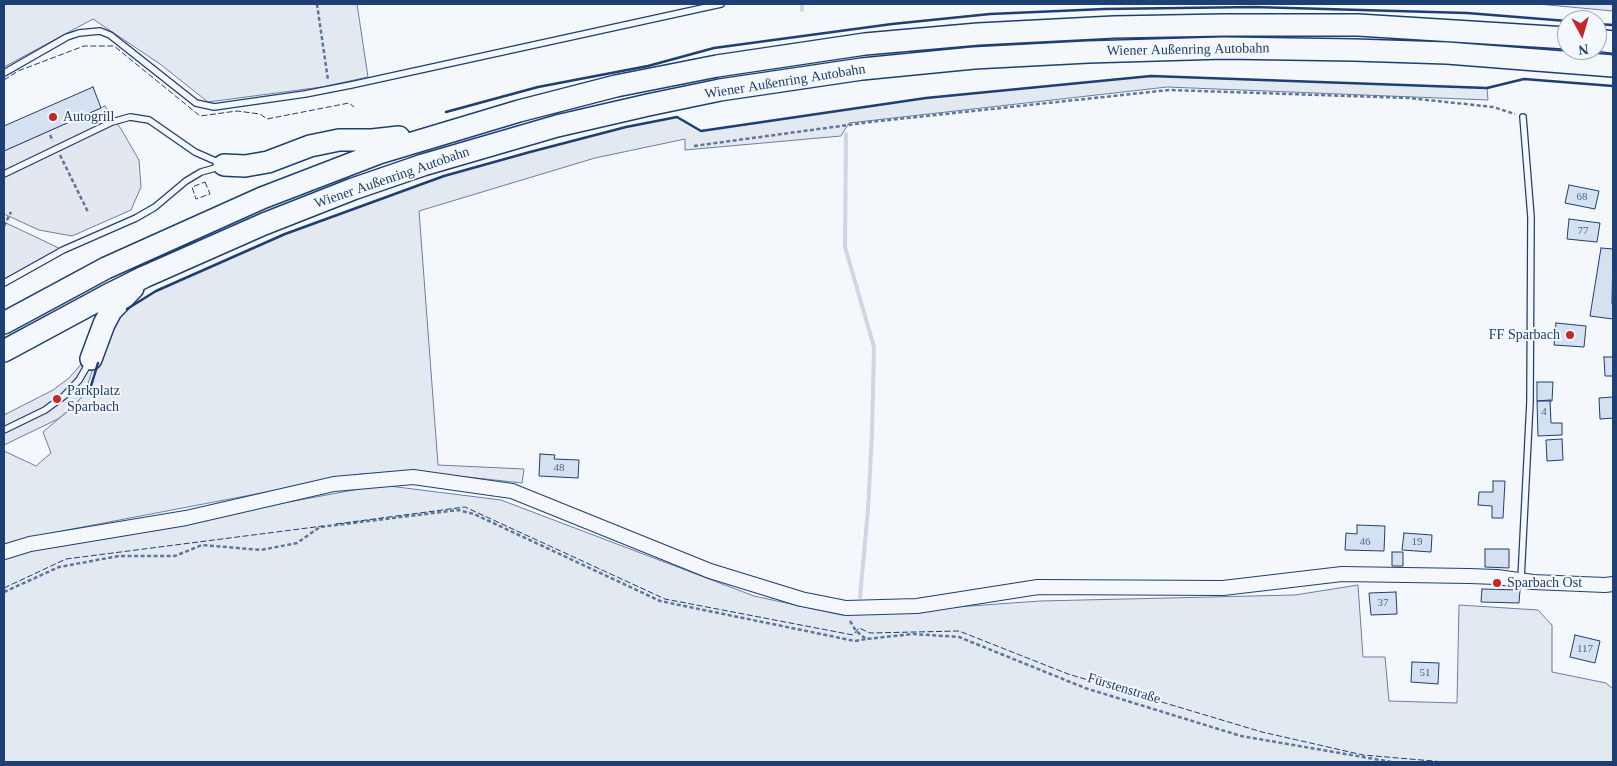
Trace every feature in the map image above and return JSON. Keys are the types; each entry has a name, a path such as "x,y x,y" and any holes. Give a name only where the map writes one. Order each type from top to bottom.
{"highway":[{"name":"Wiener Außenring Autobahn","path":"4,324 106,268 262,198 379,154 456,129 616,86 717,66 865,44 978,34 1114,27 1348,25 1557,37"},
{"name":"Wiener Außenring Autobahn","path":"4,351 144,277 264,224 353,189 423,165 557,126 720,90 862,69 974,58 1224,48 1429,53 1613,66"},
{"path":"224,165 245,166 268,162 310,146 339,140 372,140 456,129"},
{"path":"91,359 111,311 144,277"}],"street":[{"path":"4,552 30,544 186,518 334,484 413,477 512,491 710,571 800,599 846,608 917,606 1038,587 1223,588 1342,574 1469,576 1521,581 1613,584"}],"lane":[{"path":"4,73 20,62 67,37 90,30 100,31 110,35 196,103 214,107 330,89 721,4"},
{"path":"4,174 112,122 130,117 149,120 195,152 224,165"},
{"path":"1521,581 1530,402 1531,217 1523,117"},
{"path":"4,283 63,250 136,218 155,207 186,181 201,172 224,165"},
{"path":"4,430 45,410 64,396 79,380 91,359"}],"path":[{"path":"318,4 330,89"},
{"path":"694,146 870,122 1169,90 1409,98 1493,107 1523,117"},
{"path":"57,148 88,212"},
{"path":"4,226 11,212"},
{"name":"Fürstenstraße","path":"4,592 59,567 119,556 175,556 202,545 261,550 297,543 320,527 458,510 474,514 660,601 855,641 913,634 959,637 1085,688 1241,736 1392,762"},
{"path":"856,631 866,639"}],"shaded area":[{"path":"4,4 357,4 368,77 322,87 208,102 160,64 93,19 4,67"},
{"path":"1538,4 1613,4 1613,11"},
{"path":"1151,76 1487,88 1488,100 1167,87 849,123 841,136 685,150 685,139 595,158 419,211 438,465 524,469 522,483 412,471 361,474 67,530 4,544 4,451 36,466 51,453 43,432 74,406 91,386 105,342 113,324 124,310 156,291 285,234 444,176 626,127 677,117 701,131 926,98"},
{"path":"105,106 139,160 141,187 131,210 72,236 39,230 4,214 4,151"},
{"path":"4,222 63,250 4,283"},
{"name":"Parkplatz Sparbach","path":"83,362 93,368 85,393 74,406 58,419 4,445 4,415 53,390 69,378"},
{"path":"381,485 501,500 754,596 842,615 1040,601 1295,595 1358,585 1363,657 1385,657 1389,701 1457,703 1459,605 1538,610 1552,625 1552,672 1606,683 1613,689 1613,762 4,762 4,557 38,548"}],"building":[{"name":"Autogrill","path":"93,87 101,108 4,151 4,126"},
{"path":"1569,185 1599,191 1595,209 1565,203"},
{"path":"1569,219 1600,223 1597,242 1567,239"},
{"path":"1601,248 1613,249 1613,319 1590,316"},
{"name":"FF Sparbach","path":"1556,323 1586,326 1584,347 1554,345"},
{"path":"1604,357 1613,357 1613,376 1605,376"},
{"path":"1537,382 1553,382 1552,401 1537,401"},
{"path":"1613,397 1613,418 1600,419 1599,398"},
{"path":"1550,400 1551,423 1562,423 1562,435 1538,436 1537,401"},
{"path":"1562,439 1563,460 1547,461 1546,440"},
{"path":"540,454 555,455 554,459 579,460 578,478 539,476"},
{"path":"1493,481 1505,481 1503,518 1492,518 1492,506 1478,505 1479,492 1493,492"},
{"path":"1357,525 1385,526 1384,551 1345,550 1346,533 1357,534"},
{"path":"1404,533 1432,535 1431,552 1402,550"},
{"path":"1485,549 1509,549 1509,568 1485,567"},
{"path":"1392,552 1403,552 1403,566 1392,566"},
{"path":"1482,589 1520,590 1519,603 1481,602"},
{"path":"1396,592 1397,614 1371,615 1369,593"},
{"path":"1575,635 1600,641 1595,663 1570,657"},
{"path":"1412,662 1439,663 1438,684 1411,682"}],"waterway":[{"path":"802,4 802,10"},
{"path":"846,134 845,247 874,347 868,510 860,597"}],"fence":[{"path":"4,80 18,71 84,46 114,46 200,116 237,111 260,114 267,119 349,103 354,107"},
{"path":"205,182 210,194 196,199 192,187 205,182"},
{"path":"336,524 465,507 665,599 853,635 859,628 870,633 959,631 1068,674 1262,732 1363,755 1445,762"},
{"path":"4,588 66,559 323,526"}],"wall":[{"path":"446,112 538,87 648,66 714,48 892,24 990,14 1104,9 1254,7 1467,13 1557,20"},
{"path":"1607,25 1613,25"},
{"path":"127,309 156,291 285,234 444,176 626,127 677,117 701,131 926,98 1151,76 1487,88 1524,79 1613,86"},
{"path":"91,386 98,363"}],"place":[{"name":"Autogrill","path":"53,117"},
{"name":"FF Sparbach","path":"1570,335"},
{"name":"Parkplatz Sparbach","path":"57,399"},
{"name":"Sparbach Ost","path":"1497,583"}]}
